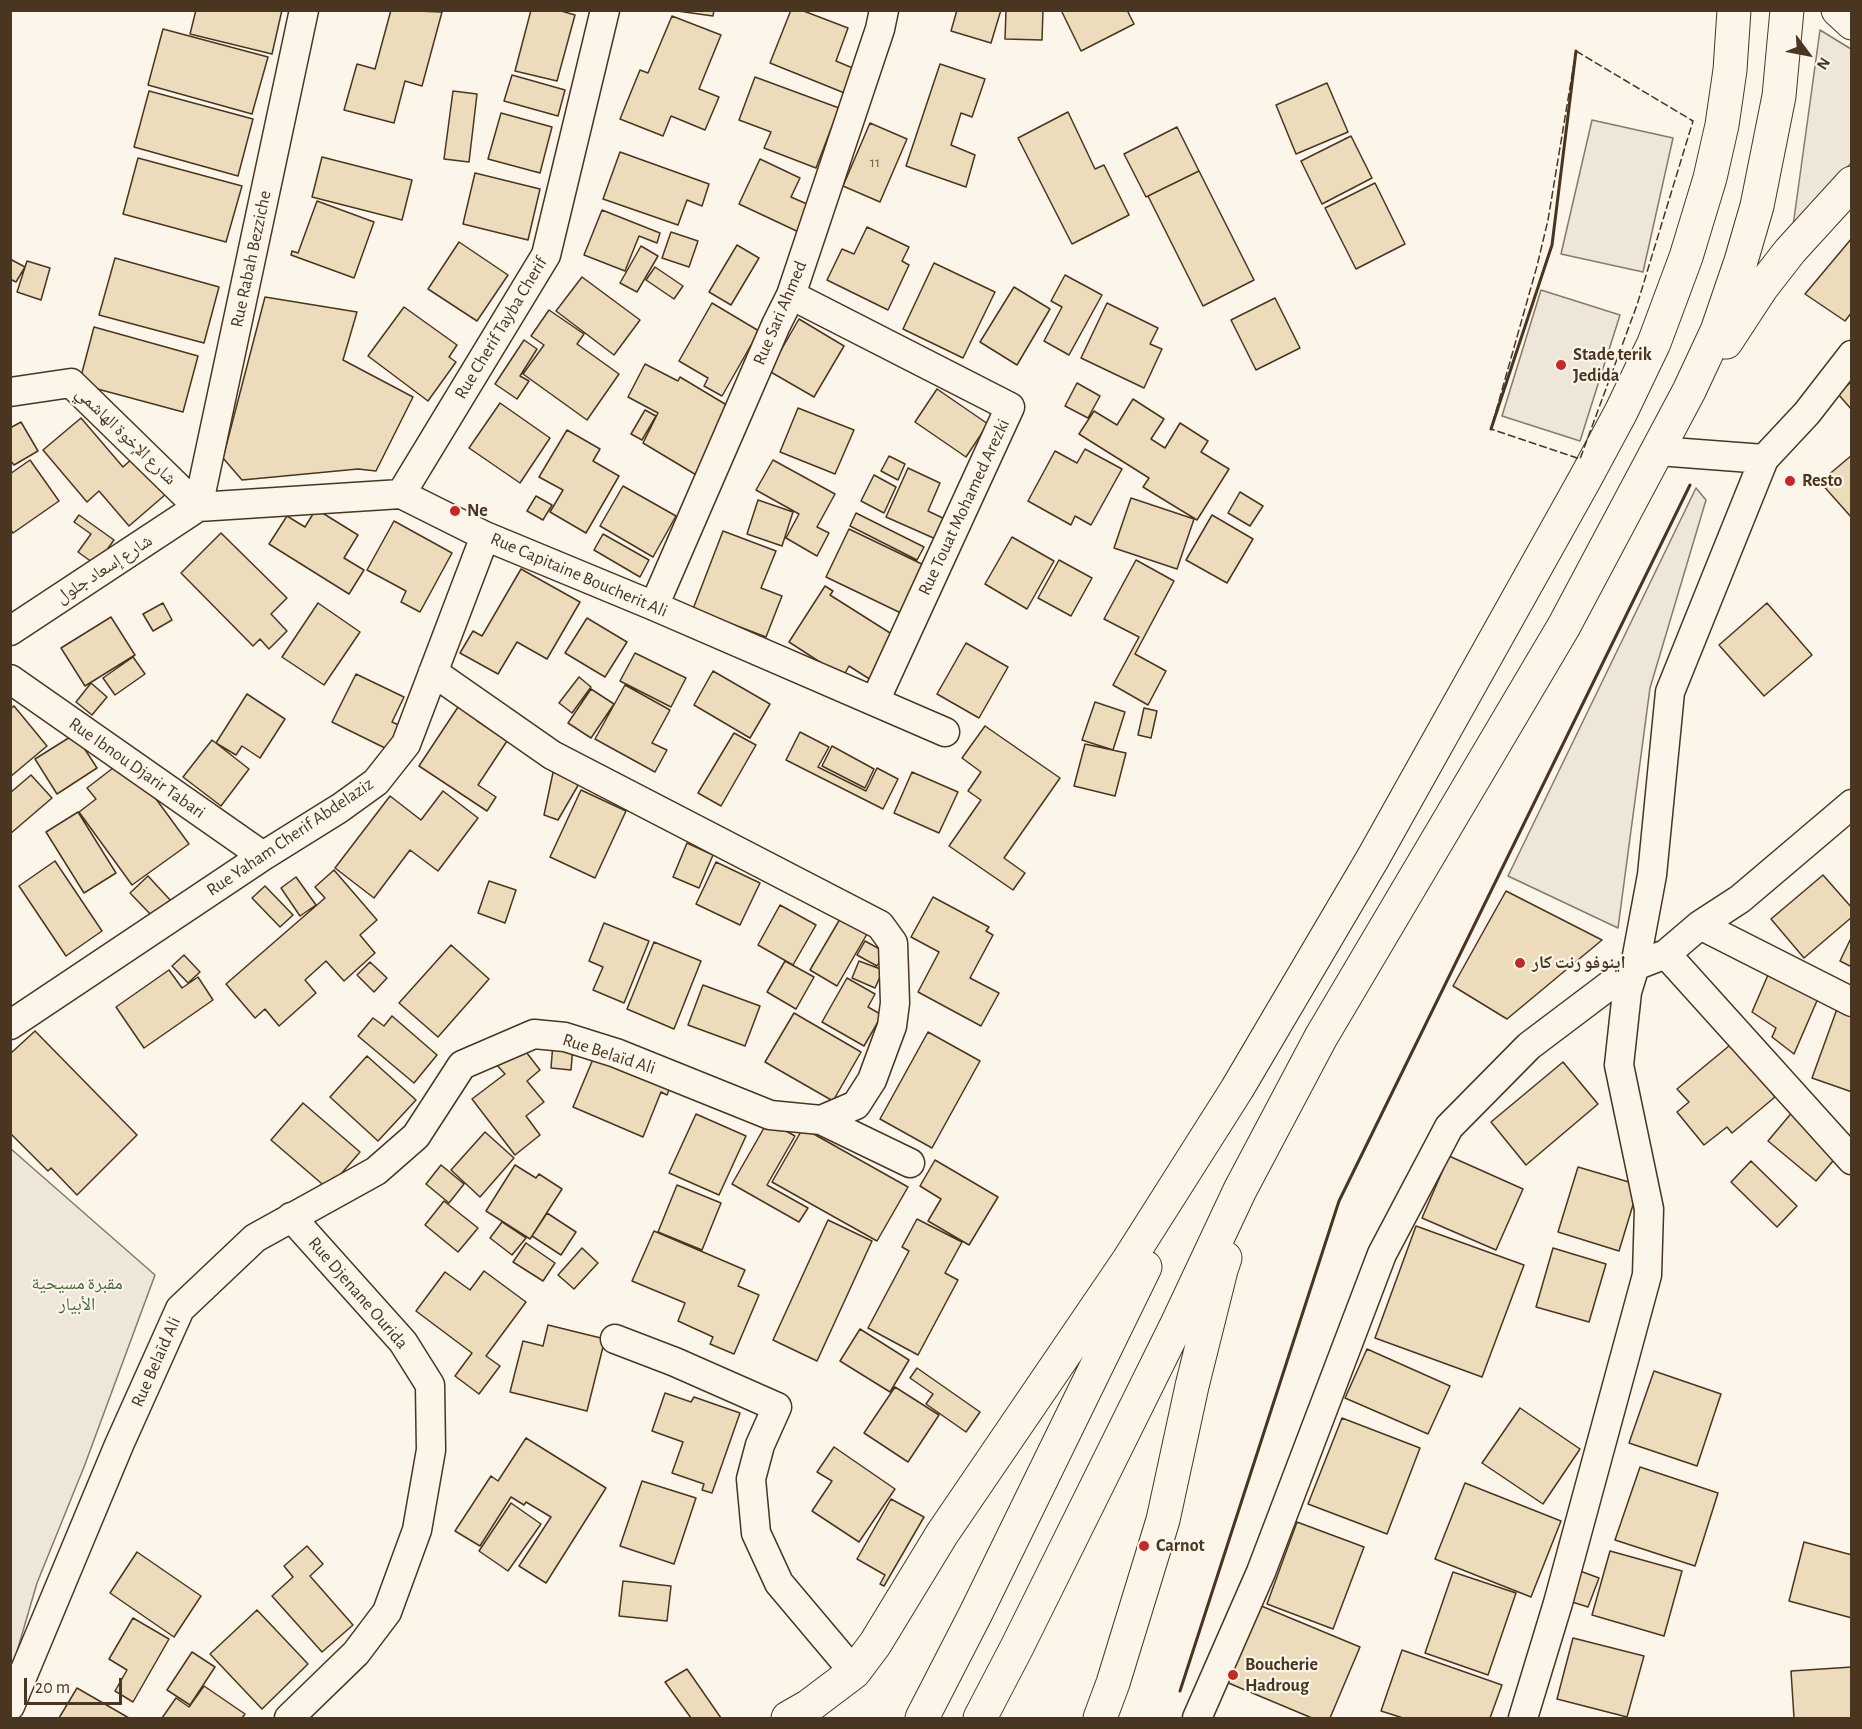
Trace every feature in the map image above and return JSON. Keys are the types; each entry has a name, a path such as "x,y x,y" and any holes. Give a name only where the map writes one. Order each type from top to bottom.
{"highway":[{"path":"788,1719 854,1672 875,1644 942,1534 1128,1261 1237,1089 1373,858 1585,479 1654,343 1686,257 1710,178 1724,114 1734,10"},
{"path":"980,1719 1177,1324 1240,1190 1306,1065 1564,626 1689,392 1717,331 1757,206 1770,151 1779,96 1787,10"},
{"path":"1838,10 1851,23"},
{"path":"1658,451 1762,287 1790,251 1851,183"},
{"path":"1100,1719 1163,1520 1192,1386 1221,1270 1306,1065"},
{"path":"921,1719 976,1613 1131,1295 1237,1089"}],"street":[{"name":"Rue Rabah Bezziche","path":"198,507 304,10"},
{"name":"Rue Cherif Tayba Cherif","path":"401,494 546,255 605,10"},
{"name":"Rue Sari Ahmed","path":"654,606 791,295 878,17"},
{"name":"Rue Touat Mohamed Arezki","path":"791,295 1010,407 875,701"},
{"path":"1523,1719 1558,1603 1647,1275 1649,1209 1619,1065 1627,992 1635,966 1652,875 1670,692 1764,459 1807,412 1851,355"},
{"name":"شارع الإخوة الهاشمي","path":"10,392 71,383 198,507"},
{"path":"1658,451 1764,459"},
{"path":"198,507 401,494"},
{"name":"Rue Capitaine Boucherit Ali","path":"401,494 485,536 654,606 945,732"},
{"name":"شارع إسعاد جلول","path":"10,631 198,507"},
{"name":"Rue Yaham Cherif Abdelaziz","path":"10,1025 376,782 406,744 485,536"},
{"name":"Rue Belaïd Ali","path":"10,1706 119,1445 180,1309 255,1238 376,1171 416,1136 462,1065 534,1034 565,1037 616,1053 770,1115 820,1120 856,1105 872,1080 892,1026 896,1003 893,943 880,925 552,755 433,672"},
{"name":"Rue Ibnou Djarir Tabari","path":"10,679 263,856"},
{"path":"1197,1719 1261,1572 1382,1254 1449,1127 1529,1046 1635,966 1666,954 1700,926 1740,898 1851,804"},
{"path":"1700,926 1851,1002"},
{"path":"1666,954 1851,1160"},
{"path":"820,1120 910,1163"},
{"name":"Rue Djenane Ourida","path":"289,1719 356,1653 387,1612 417,1530 431,1450 430,1385 403,1342 291,1217"},
{"path":"615,1339 675,1362 777,1407 760,1445 751,1479 756,1533 779,1583 854,1672"}],"green space":[{"path":"1820,30 1851,49 1851,163 1793,226"},
{"path":"1592,120 1673,138 1643,272 1561,254"},
{"name":"Stade terik Jedida","path":"1541,290 1620,315 1580,441 1502,416"},
{"path":"1696,488 1706,500 1650,688 1618,928 1508,876"},
{"name":"مقبرة مسيحية الأبيار","path":"11,1149 155,1275 84,1467 37,1583 11,1672"}],"building":[{"path":"196,10 282,10 272,54 190,34"},
{"path":"391,10 442,12 422,86 405,81 394,123 344,110 357,64 375,69"},
{"path":"531,10 558,10 575,15 557,81 515,71"},
{"path":"670,10 714,10 713,16"},
{"path":"791,10 801,10 848,28 836,61 855,69 847,94 770,63"},
{"path":"957,10 1001,10 991,43 951,31"},
{"path":"1006,10 1043,10 1042,40 1005,39"},
{"path":"1061,10 1127,10 1134,24 1081,51"},
{"path":"672,16 721,35 699,89 719,97 705,130 671,116 663,136 620,119 640,70 648,73"},
{"path":"163,29 268,57 252,114 148,85"},
{"path":"940,64 985,79 972,117 961,113 951,145 975,155 966,187 906,166"},
{"path":"512,75 565,90 558,116 504,101"},
{"path":"755,77 839,108 816,168 764,148 771,132 739,120"},
{"path":"1327,83 1348,132 1296,154 1276,105"},
{"path":"149,91 253,119 238,176 134,147"},
{"path":"453,91 477,94 469,162 444,159"},
{"path":"1068,112 1095,169 1104,165 1129,215 1072,244 1018,138"},
{"path":"501,113 552,127 540,173 488,159"},
{"path":"870,123 907,139 880,202 843,186"},
{"path":"1177,127 1199,171 1146,197 1124,154"},
{"path":"1351,136 1372,178 1322,204 1301,161"},
{"path":"620,152 709,184 702,206 687,200 678,225 603,199"},
{"path":"322,157 412,180 402,220 312,197"},
{"path":"138,158 242,186 226,242 123,214"},
{"path":"760,159 800,178 791,197 816,208 803,234 739,204"},
{"path":"1199,171 1254,280 1203,306 1148,196"},
{"path":"475,173 540,189 528,240 463,224"},
{"path":"1375,183 1405,244 1356,269 1325,208"},
{"path":"317,201 374,222 354,278 291,255 292,251 298,253"},
{"path":"602,210 660,233 657,243 639,236 625,271 584,255"},
{"path":"867,227 909,247 902,261 909,265 888,310 827,280 842,249 854,254"},
{"path":"671,232 698,241 689,267 662,258"},
{"path":"1852,238 1852,312 1845,321 1805,294"},
{"path":"459,242 508,275 477,321 428,289"},
{"path":"737,245 759,258 731,305 709,292"},
{"path":"641,246 658,256 637,292 620,283"},
{"path":"115,258 219,287 204,343 99,315"},
{"path":"10,259 25,267 16,282 10,279"},
{"path":"27,261 50,268 41,300 17,292"},
{"path":"934,263 995,292 963,358 903,329"},
{"path":"655,267 683,286 674,299 646,280"},
{"path":"1065,275 1102,295 1069,355 1044,341 1062,307 1051,301"},
{"path":"582,277 640,320 614,355 556,311"},
{"path":"1014,287 1050,309 1017,365 980,342"},
{"path":"265,297 357,312 343,360 413,397 376,471 358,469 242,480 223,458"},
{"path":"1275,298 1300,348 1256,370 1231,320"},
{"path":"712,303 759,331 722,396 704,386 708,378 679,361"},
{"path":"1107,303 1158,328 1150,344 1162,349 1144,388 1081,358"},
{"path":"404,307 457,345 449,357 456,362 428,401 368,356"},
{"path":"549,310 584,334 577,344 619,374 587,420 523,374 544,345 531,336"},
{"path":"799,319 844,346 814,397 769,371"},
{"path":"94,327 198,356 183,412 79,384"},
{"path":"524,340 537,349 520,376 529,381 517,399 495,384"},
{"path":"645,364 678,381 680,377 730,407 698,476 643,443 658,413 628,397"},
{"path":"1852,381 1852,410 1838,394"},
{"path":"1077,383 1100,396 1088,418 1065,406"},
{"path":"937,389 988,424 966,457 915,422"},
{"path":"1133,399 1164,419 1151,439 1165,448 1180,423 1208,441 1201,452 1229,469 1197,520 1143,487 1149,478 1079,434 1094,411 1117,425"},
{"path":"500,403 550,438 520,483 469,448"},
{"path":"798,408 854,430 835,474 780,452"},
{"path":"645,410 656,416 642,440 631,434"},
{"path":"81,418 123,467 134,457 166,494 129,526 99,491 87,502 43,450"},
{"path":"21,422 38,451 14,465 10,460 10,428"},
{"path":"567,430 600,449 593,461 619,476 586,533 550,512 563,490 539,477"},
{"path":"1085,449 1122,469 1091,525 1075,516 1071,525 1028,501 1055,451 1077,463"},
{"path":"1852,455 1852,518 1820,482"},
{"path":"889,456 905,464 898,480 881,471"},
{"path":"30,460 59,501 13,533 10,529 10,474"},
{"path":"773,460 835,494 817,527 829,533 817,556 786,538 799,514 756,490"},
{"path":"908,468 940,483 928,511 947,520 938,540 886,517"},
{"path":"874,475 896,487 884,513 861,501"},
{"path":"623,486 676,516 653,557 600,526"},
{"path":"1240,492 1263,506 1250,526 1228,513"},
{"path":"536,496 552,505 543,520 527,511"},
{"path":"1131,498 1194,519 1177,569 1114,548"},
{"path":"758,500 793,512 782,546 747,534"},
{"path":"316,509 358,535 344,558 364,570 349,594 269,544 287,516 305,527"},
{"path":"856,513 924,547 917,560 850,526"},
{"path":"79,515 114,540 96,565 78,552 91,534 74,522"},
{"path":"1212,515 1253,539 1227,583 1186,560"},
{"path":"394,521 452,553 420,612 401,602 406,591 367,570"},
{"path":"849,529 928,567 905,615 826,577"},
{"path":"723,531 776,551 761,588 782,596 766,637 693,609"},
{"path":"221,533 287,598 271,614 287,631 269,649 260,639 253,646 181,573"},
{"path":"603,534 649,560 640,577 594,550"},
{"path":"1012,537 1054,561 1027,609 985,584"},
{"path":"1059,560 1092,578 1071,616 1038,598"},
{"path":"1136,560 1174,581 1135,654 1166,671 1148,705 1113,685 1139,637 1104,619"},
{"path":"521,569 580,602 547,659 517,642 498,674 460,653 473,631 482,636"},
{"path":"825,586 833,591 830,595 898,638 871,680 849,666 843,677 789,642"},
{"path":"163,603 172,620 153,631 143,614"},
{"path":"318,603 360,632 324,685 282,657"},
{"path":"1767,603 1812,655 1764,696 1719,645"},
{"path":"111,617 135,655 85,686 61,648"},
{"path":"587,618 627,642 605,677 565,653"},
{"path":"966,643 1008,667 979,718 937,694"},
{"path":"635,653 686,678 671,707 620,681"},
{"path":"133,657 145,674 115,695 103,678"},
{"path":"713,671 770,704 750,738 694,705"},
{"path":"356,674 404,697 392,722 401,726 389,750 332,722"},
{"path":"579,677 591,687 572,713 559,703"},
{"path":"91,683 107,697 92,715 76,702"},
{"path":"625,685 670,710 652,743 667,750 655,772 595,739"},
{"path":"591,689 614,704 591,738 568,723"},
{"path":"247,694 285,719 260,758 242,746 236,755 216,743"},
{"path":"464,698 484,711 477,721 507,741 478,785 496,797 487,811 419,766"},
{"path":"1095,702 1125,712 1113,750 1082,740"},
{"path":"14,706 47,746 10,777 10,709"},
{"path":"1144,708 1157,711 1151,738 1138,735"},
{"path":"985,726 1060,778 1004,858 1025,873 1013,890 949,846 981,800 968,791 981,772 962,758"},
{"path":"800,732 829,747 818,767 866,791 877,768 898,779 883,809 786,760"},
{"path":"734,733 756,745 721,806 698,793"},
{"path":"75,734 97,768 57,794 35,759"},
{"path":"212,740 249,769 221,806 183,777"},
{"path":"1085,744 1126,753 1115,796 1074,786"},
{"path":"832,746 874,769 865,788 822,766"},
{"path":"126,758 189,844 132,885 79,812 96,799 87,788"},
{"path":"554,768 580,782 558,820 544,815"},
{"path":"912,772 958,792 939,833 894,813"},
{"path":"31,775 52,798 10,834 10,793"},
{"path":"581,790 626,811 595,878 550,857"},
{"path":"443,791 478,818 438,871 410,850 374,898 335,868 390,796 421,820"},
{"path":"78,812 116,873 84,893 46,832"},
{"path":"687,843 713,855 699,888 673,877"},
{"path":"55,861 102,931 66,956 19,886"},
{"path":"716,862 760,883 740,925 696,904"},
{"path":"334,870 377,920 360,935 375,953 344,981 326,961 305,980 316,993 279,1026 265,1009 255,1018 226,984 325,898 315,887"},
{"path":"1823,875 1852,908 1852,917 1804,958 1771,919"},
{"path":"148,876 172,902 154,918 130,893"},
{"path":"296,877 316,905 300,916 281,888"},
{"path":"489,881 516,890 505,923 478,913"},
{"path":"265,886 293,915 280,927 252,898"},
{"name":"اينوفو رنت كار","path":"1506,891 1602,940 1507,1019 1453,986"},
{"path":"933,897 989,927 986,931 993,935 970,978 999,993 981,1026 918,992 939,952 911,937"},
{"path":"780,905 816,925 793,965 758,945"},
{"path":"840,919 867,934 837,986 810,970"},
{"path":"604,923 649,941 624,1003 593,990 603,967 589,961"},
{"path":"1852,936 1852,967 1840,961"},
{"path":"865,941 885,952 877,966 857,955"},
{"path":"654,942 701,961 674,1029 627,1009"},
{"path":"451,945 489,979 438,1037 399,1003"},
{"path":"184,955 200,972 188,983 172,966"},
{"path":"785,961 814,977 796,1009 767,992"},
{"path":"859,961 883,970 875,988 852,978"},
{"path":"370,962 387,978 374,992 357,975"},
{"path":"1771,968 1819,996 1794,1054 1772,1037 1776,1028 1752,1012"},
{"path":"169,970 182,988 198,977 213,1000 144,1048 116,1007"},
{"path":"847,978 875,994 868,1007 882,1015 864,1046 822,1022"},
{"path":"703,985 760,1006 745,1046 688,1025"},
{"path":"1837,1009 1852,1014 1852,1092 1812,1078"},
{"path":"794,1013 861,1052 833,1101 765,1062"},
{"path":"392,1016 437,1055 414,1083 358,1036 373,1018 384,1026"},
{"path":"35,1031 137,1135 77,1195 51,1168 48,1171 10,1133 10,1054"},
{"path":"928,1032 980,1061 932,1148 880,1119"},
{"path":"1735,1041 1775,1097 1732,1133 1727,1127 1704,1145 1677,1112 1689,1102 1677,1089"},
{"path":"553,1043 573,1046 571,1070 551,1068"},
{"path":"520,1044 540,1070 527,1081 544,1102 526,1116 540,1135 515,1155 472,1099 505,1074 495,1063"},
{"path":"596,1052 671,1085 667,1095 661,1092 643,1137 573,1107"},
{"path":"367,1056 416,1100 378,1141 330,1097"},
{"path":"1563,1062 1598,1104 1526,1165 1491,1122"},
{"path":"303,1103 360,1152 328,1189 271,1140"},
{"path":"1794,1110 1838,1155 1816,1181 1768,1141"},
{"path":"696,1114 746,1136 719,1195 669,1173"},
{"path":"768,1121 795,1136 767,1185 808,1208 799,1222 732,1184"},
{"path":"803,1128 908,1187 877,1241 772,1182"},
{"path":"485,1132 514,1158 480,1197 451,1170"},
{"path":"1449,1156 1523,1189 1496,1250 1422,1218"},
{"path":"935,1160 998,1197 969,1245 928,1221 941,1199 920,1186"},
{"path":"1751,1161 1797,1206 1777,1227 1731,1182"},
{"path":"441,1165 464,1184 449,1203 426,1184"},
{"path":"515,1165 536,1178 539,1174 562,1189 530,1239 486,1211"},
{"path":"1578,1167 1639,1185 1619,1251 1558,1232"},
{"path":"677,1185 721,1203 702,1250 658,1232"},
{"path":"444,1201 478,1228 458,1252 425,1225"},
{"path":"547,1213 576,1232 561,1255 532,1236"},
{"path":"917,1219 962,1242 945,1273 958,1280 918,1355 868,1328 909,1251 902,1247"},
{"path":"828,1220 872,1241 817,1361 773,1340"},
{"path":"502,1222 526,1238 512,1255 490,1238"},
{"path":"1416,1226 1524,1265 1482,1377 1375,1338"},
{"path":"654,1231 745,1270 738,1286 759,1295 734,1354 710,1344 713,1337 678,1321 685,1303 632,1281"},
{"path":"526,1243 555,1263 543,1281 513,1262"},
{"path":"582,1248 598,1263 574,1289 558,1275"},
{"path":"1553,1248 1606,1264 1589,1322 1536,1307"},
{"path":"484,1271 526,1302 486,1356 500,1366 479,1394 455,1376 472,1353 416,1311 445,1272 470,1290"},
{"path":"548,1325 605,1339 587,1411 510,1392 523,1341 543,1346"},
{"path":"860,1329 909,1360 890,1392 840,1361"},
{"path":"1367,1349 1450,1386 1428,1434 1345,1398"},
{"path":"917,1368 980,1412 966,1432 926,1404 933,1394 910,1378"},
{"path":"1654,1371 1721,1394 1697,1466 1629,1443"},
{"path":"895,1387 939,1415 908,1462 864,1433"},
{"path":"665,1393 691,1402 694,1397 740,1413 712,1493 702,1490 704,1484 672,1473 683,1442 652,1431"},
{"path":"1520,1408 1580,1449 1543,1504 1482,1463"},
{"path":"1342,1418 1420,1448 1387,1534 1308,1504"},
{"path":"526,1438 606,1488 546,1583 519,1566 551,1517 526,1502 524,1505 511,1497 480,1546 455,1531 491,1476 498,1481"},
{"path":"834,1447 895,1489 859,1542 812,1511 832,1481 817,1472"},
{"path":"1640,1467 1718,1493 1695,1566 1615,1540"},
{"path":"642,1481 696,1498 674,1564 620,1546"},
{"path":"1465,1483 1561,1521 1531,1597 1435,1559"},
{"path":"891,1499 924,1517 884,1586 880,1584 885,1575 857,1559"},
{"path":"511,1503 541,1524 508,1571 479,1551"},
{"path":"1297,1522 1364,1547 1333,1629 1267,1604"},
{"path":"1804,1542 1852,1555 1852,1618 1789,1601"},
{"path":"307,1546 323,1564 310,1576 353,1625 322,1652 272,1596 293,1577 284,1566"},
{"path":"1610,1551 1682,1571 1664,1636 1592,1615"},
{"path":"137,1552 201,1596 174,1637 110,1593"},
{"path":"1580,1571 1599,1578 1588,1607 1569,1601"},
{"path":"1453,1572 1516,1593 1488,1675 1425,1653"},
{"path":"623,1581 671,1586 667,1621 619,1616"},
{"path":"1259,1605 1360,1647 1330,1718 1312,1718 1226,1682"},
{"path":"257,1610 308,1664 262,1709 210,1654"},
{"path":"133,1618 169,1639 133,1702 115,1691 127,1670 109,1659"},
{"path":"1573,1638 1644,1656 1627,1717 1557,1699"},
{"path":"1402,1650 1502,1685 1490,1718 1403,1718 1381,1711"},
{"path":"192,1652 215,1667 190,1705 167,1690"},
{"path":"1852,1667 1852,1718 1794,1718 1791,1671"},
{"path":"687,1669 721,1718 691,1718 665,1682"},
{"path":"204,1686 245,1714 242,1718 162,1718 176,1698 189,1707"},
{"path":"77,1688 129,1718 59,1718"}],"fence":[{"path":"1576,51 1693,121 1637,305 1580,459 1491,429 1548,220 1576,51"}],"wall":[{"path":"1491,429 1552,245 1576,51"},
{"path":"1180,1691 1339,1201 1690,485"}],"place":[{"name":"Stade terik Jedida","path":"1561,365"},
{"name":"Resto","path":"1790,481"},
{"name":"Ne","path":"455,511"},
{"name":"اينوفو رنت كار","path":"1520,963"},
{"name":"Carnot","path":"1144,1546"},
{"name":"Boucherie Hadroug","path":"1233,1675"}]}
